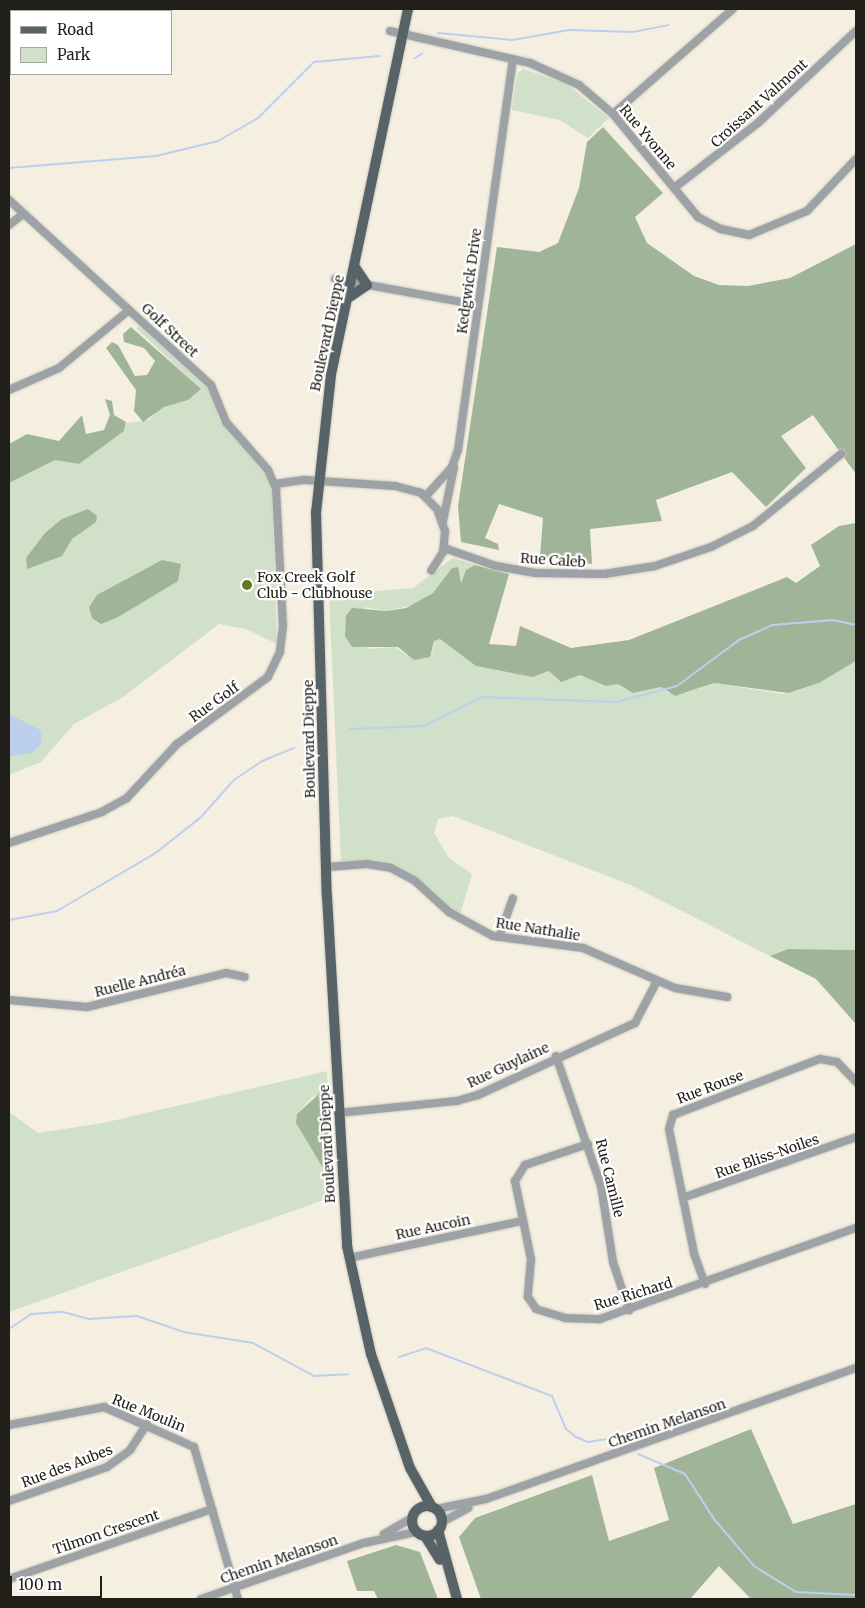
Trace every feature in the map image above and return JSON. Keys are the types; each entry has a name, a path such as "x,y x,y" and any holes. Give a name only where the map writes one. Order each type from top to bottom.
{"main road":[{"name":"Boulevard Dieppe","path":"408,9 356,267 328,394 317,481 327,867 338,1113 349,1258 368,1346 410,1468"},
{"path":"348,298 368,285 356,267"},
{"path":"410,1468 434,1508 440,1526 447,1573 457,1599"},
{"path":"410,1468 416,1496 413,1515 421,1534 447,1573"},
{"path":"413,1515 434,1508"},
{"path":"421,1534 440,1526"}],"street":[{"path":"613,114 733,9"},
{"name":"Rue Yvonne","path":"390,31 554,70 613,114 698,217 721,230 749,235 807,211 856,159"},
{"name":"Croissant Valmont","path":"674,188 759,122 856,31"},
{"name":"Kedgwick Drive","path":"443,521 478,305 513,60"},
{"name":"Golf Street","path":"9,200 214,388 224,418 263,463 275,484"},
{"path":"9,225 23,214"},
{"path":"335,279 478,305"},
{"path":"9,390 60,368 129,310"},
{"name":"Rue Caleb","path":"444,548 496,566 542,574 604,574 655,566 711,547 753,526 841,454"},
{"path":"426,496 454,462"},
{"path":"275,484 317,481 402,486 426,496 443,521 444,548 432,571"},
{"name":"Rue Golf","path":"9,843 120,803 176,744 270,674 283,632 275,484"},
{"name":"Rue Nathalie","path":"327,867 368,864 391,868 414,880 449,912 499,937 583,948 657,981 727,997"},
{"path":"499,937 513,898"},
{"name":"Ruelle Andréa","path":"9,1000 87,1007 226,973 245,978"},
{"name":"Rue Guylaine","path":"338,1113 457,1101 635,1023 657,981"},
{"name":"Rue Camille","path":"556,1056 588,1144 608,1223 613,1262 629,1310"},
{"name":"Rue Rouse","path":"705,1284 694,1253 669,1129 679,1110 820,1059 837,1062 856,1082"},
{"name":"Rue Bliss-Noiles","path":"684,1197 856,1137"},
{"name":"Rue Richard","path":"588,1144 520,1170 515,1181 531,1258 528,1297 536,1309 584,1320 629,1310 856,1228"},
{"name":"Rue Aucoin","path":"349,1258 522,1221"},
{"name":"Chemin Melanson","path":"486,1499 856,1368"},
{"name":"Rue Moulin","path":"9,1425 104,1407 147,1424 194,1447 233,1588 238,1599"},
{"name":"Rue des Aubes","path":"9,1501 107,1467 130,1450 147,1424"},
{"path":"434,1508 486,1499"},
{"path":"440,1526 486,1499"},
{"name":"Tilmon Crescent","path":"9,1580 212,1509"},
{"path":"364,1543 413,1515"},
{"path":"364,1543 421,1534"},
{"name":"Chemin Melanson","path":"201,1599 364,1543"}],"green space":[{"path":"523,69 565,83 609,118 588,138 560,120 512,110 517,74"},
{"path":"603,127 663,193 635,217 647,243 694,276 719,285 748,286 790,278 856,244 856,474 813,415 781,436 806,468 766,507 732,472 656,500 662,521 590,529 592,564 540,557 543,518 499,504 485,538 498,544 499,550 461,542 458,506 497,247 539,252 558,243 579,188 587,142"},
{"path":"140,326 213,394 219,420 266,475 272,493 277,644 246,629 219,624 123,697 74,724 41,762 9,775 9,483 55,460 79,464 124,431 126,423 149,420 158,410 201,390 136,328"},
{"path":"131,327 201,389 188,400 164,407 143,422 134,411 136,390 106,348 112,342 118,345 135,376 147,375 155,361 144,348 124,342 123,334"},
{"path":"105,399 112,401 114,415 126,422 124,431 79,464 55,460 9,483 9,444 27,434 59,441 82,415 86,434 104,430 110,415"},
{"path":"88,509 97,516 96,522 72,539 62,556 27,569 26,558 45,533 62,519"},
{"path":"856,523 856,661 819,683 788,693 714,683 675,696 661,687 633,693 618,684 606,686 580,675 561,682 549,671 533,677 476,666 440,639 434,641 430,657 414,660 398,647 352,647 345,636 346,616 352,608 387,611 406,608 433,593 452,568 458,567 461,583 466,570 475,565 509,574 489,644 516,646 520,626 571,648 629,640 787,577 796,583 820,566 811,545 839,526"},
{"path":"453,558 475,565 464,574 461,583 453,567 433,593 417,604 387,611 365,607 367,649 394,647 407,655 432,653 434,641 440,639 476,666 538,676 549,671 565,680 580,675 606,686 618,684 633,693 661,687 668,693 686,693 714,683 783,694 819,683 856,661 856,950 788,949 770,956 633,886 453,816 438,819 434,833 449,858 472,874 460,914 400,868 371,861 341,862 329,595 413,588"},
{"path":"162,560 181,564 178,581 118,617 101,624 92,618 89,607 97,595"},
{"path":"788,949 856,950 856,1024 816,979 770,956"},
{"path":"327,1071 328,1093 312,1097 297,1114 302,1134 331,1169 332,1197 9,1312 9,1112 38,1133 103,1123"},
{"path":"320,1093 328,1093 331,1169 326,1173 296,1123 297,1114"},
{"path":"751,1429 793,1524 856,1504 856,1599 751,1599 719,1566 690,1599 481,1599 459,1537 475,1518 592,1475 609,1541 669,1520 654,1468"},
{"path":"396,1545 420,1552 438,1599 378,1599 374,1591 357,1591 347,1561"}],"water":[{"path":"9,714 42,731 41,744 32,753 9,757"}],"waterway":[{"path":"438,33 512,40 569,30 633,32 668,25"},
{"path":"415,58 423,53"},
{"path":"9,168 156,156 218,141 258,118 314,62 380,56"},
{"path":"350,729 424,726 482,697 616,702 677,686 739,640 773,625 833,620 856,625"},
{"path":"9,920 57,911 157,852 201,817 234,780 262,761 295,748"},
{"path":"9,1329 31,1314 63,1312 89,1319 137,1316 184,1332 253,1343 314,1376 348,1374"},
{"path":"399,1357 426,1348 552,1396 566,1429 576,1437 588,1442 614,1438 624,1442"},
{"path":"638,1454 685,1474 714,1519 754,1566 796,1592 856,1595"}],"place":[{"name":"Fox Creek Golf Club - Clubhouse","path":"247,585"}]}
